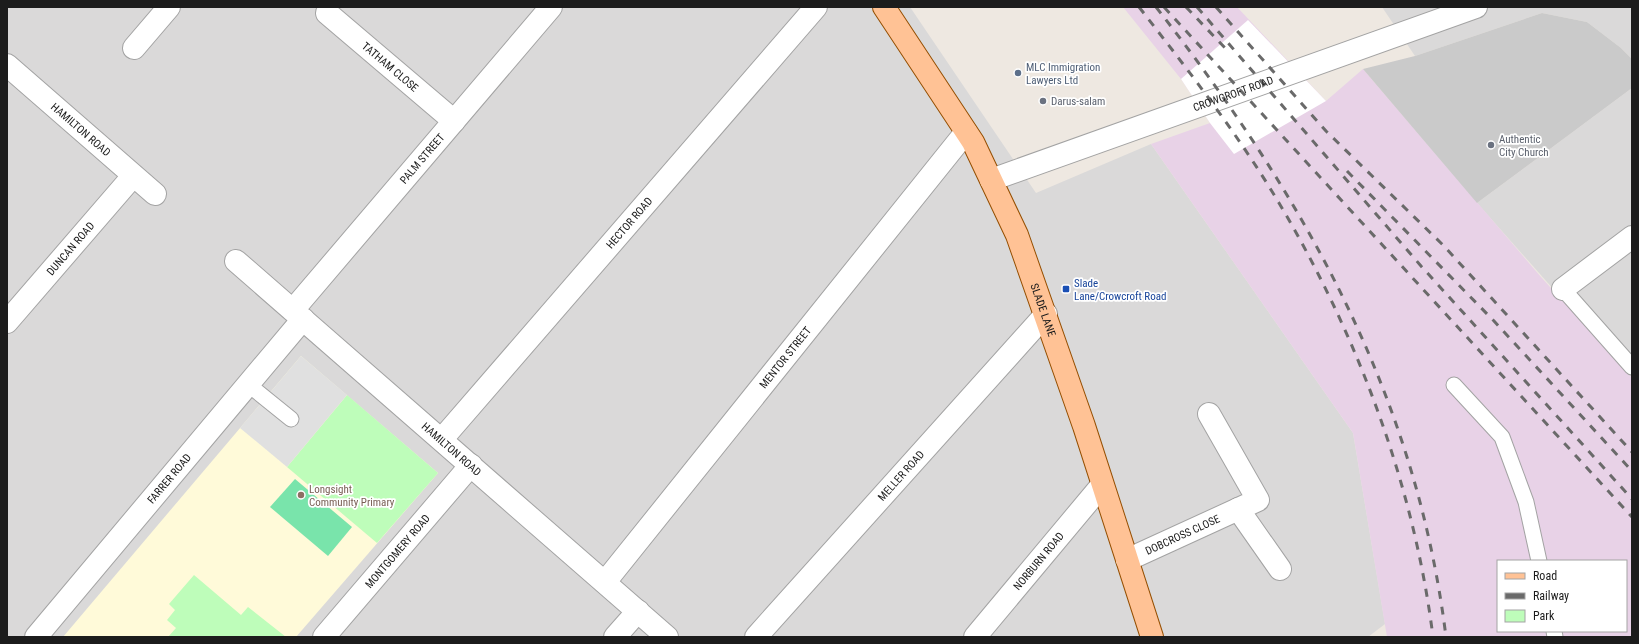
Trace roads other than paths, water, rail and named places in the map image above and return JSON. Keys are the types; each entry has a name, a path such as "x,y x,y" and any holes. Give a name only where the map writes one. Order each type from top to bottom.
{"main road":[{"name":"SLADE LANE","path":"884,7 973,142 1017,235 1046,314 1152,637"}],"street":[{"path":"134,48 169,7"},
{"name":"PALM STREET","path":"298,315 454,121 551,7"},
{"name":"HECTOR ROAD","path":"442,439 816,7"},
{"name":"CROWCROFT ROAD","path":"991,180 1476,7"},
{"name":"TATHAM CLOSE","path":"327,13 454,121"},
{"name":"HAMILTON ROAD","path":"7,65 155,194"},
{"name":"MENTOR STREET","path":"605,582 966,132"},
{"name":"DUNCAN ROAD","path":"7,322 134,176"},
{"path":"1563,289 1632,237"},
{"name":"HAMILTON ROAD","path":"236,261 442,439 667,637"},
{"name":"MELLER ROAD","path":"756,637 1046,314"},
{"name":"FARRER ROAD","path":"36,637 248,385 298,315"},
{"name":"DOBCROSS CLOSE","path":"1127,560 1258,500 1209,414"},
{"name":"MONTGOMERY ROAD","path":"324,637 471,465"},
{"name":"NORBURN ROAD","path":"974,637 1102,485"},
{"path":"1238,509 1280,569"},
{"path":"615,637 638,611"}],"lane":[{"path":"1563,289 1632,367"},
{"path":"248,385 291,419"},
{"path":"1454,385 1502,437 1526,502 1539,560"}],"railway":[{"path":"1139,7 1176,54 1247,152 1279,203 1307,253 1333,305 1357,358 1378,412 1396,467 1412,523 1424,580 1433,637"},
{"path":"1156,7 1210,78 1260,151 1305,226 1345,302 1380,381 1409,463 1431,548 1446,637"},
{"path":"1164,7 1632,517"},
{"path":"1186,7 1227,50"},
{"path":"1197,7 1421,266 1632,499"},
{"path":"1216,7 1326,131 1443,245 1632,452"},
{"path":"1347,171 1494,321 1632,471"}],"place":[{"name":"MLC Immigration Lawyers Ltd","path":"1018,73"},
{"name":"Darus-salam","path":"1043,101"},
{"name":"Authentic City Church","path":"1491,145"},
{"name":"Slade Lane/Crowcroft Road","path":"1066,289"},
{"name":"Longsight Community Primary","path":"301,495"}]}
